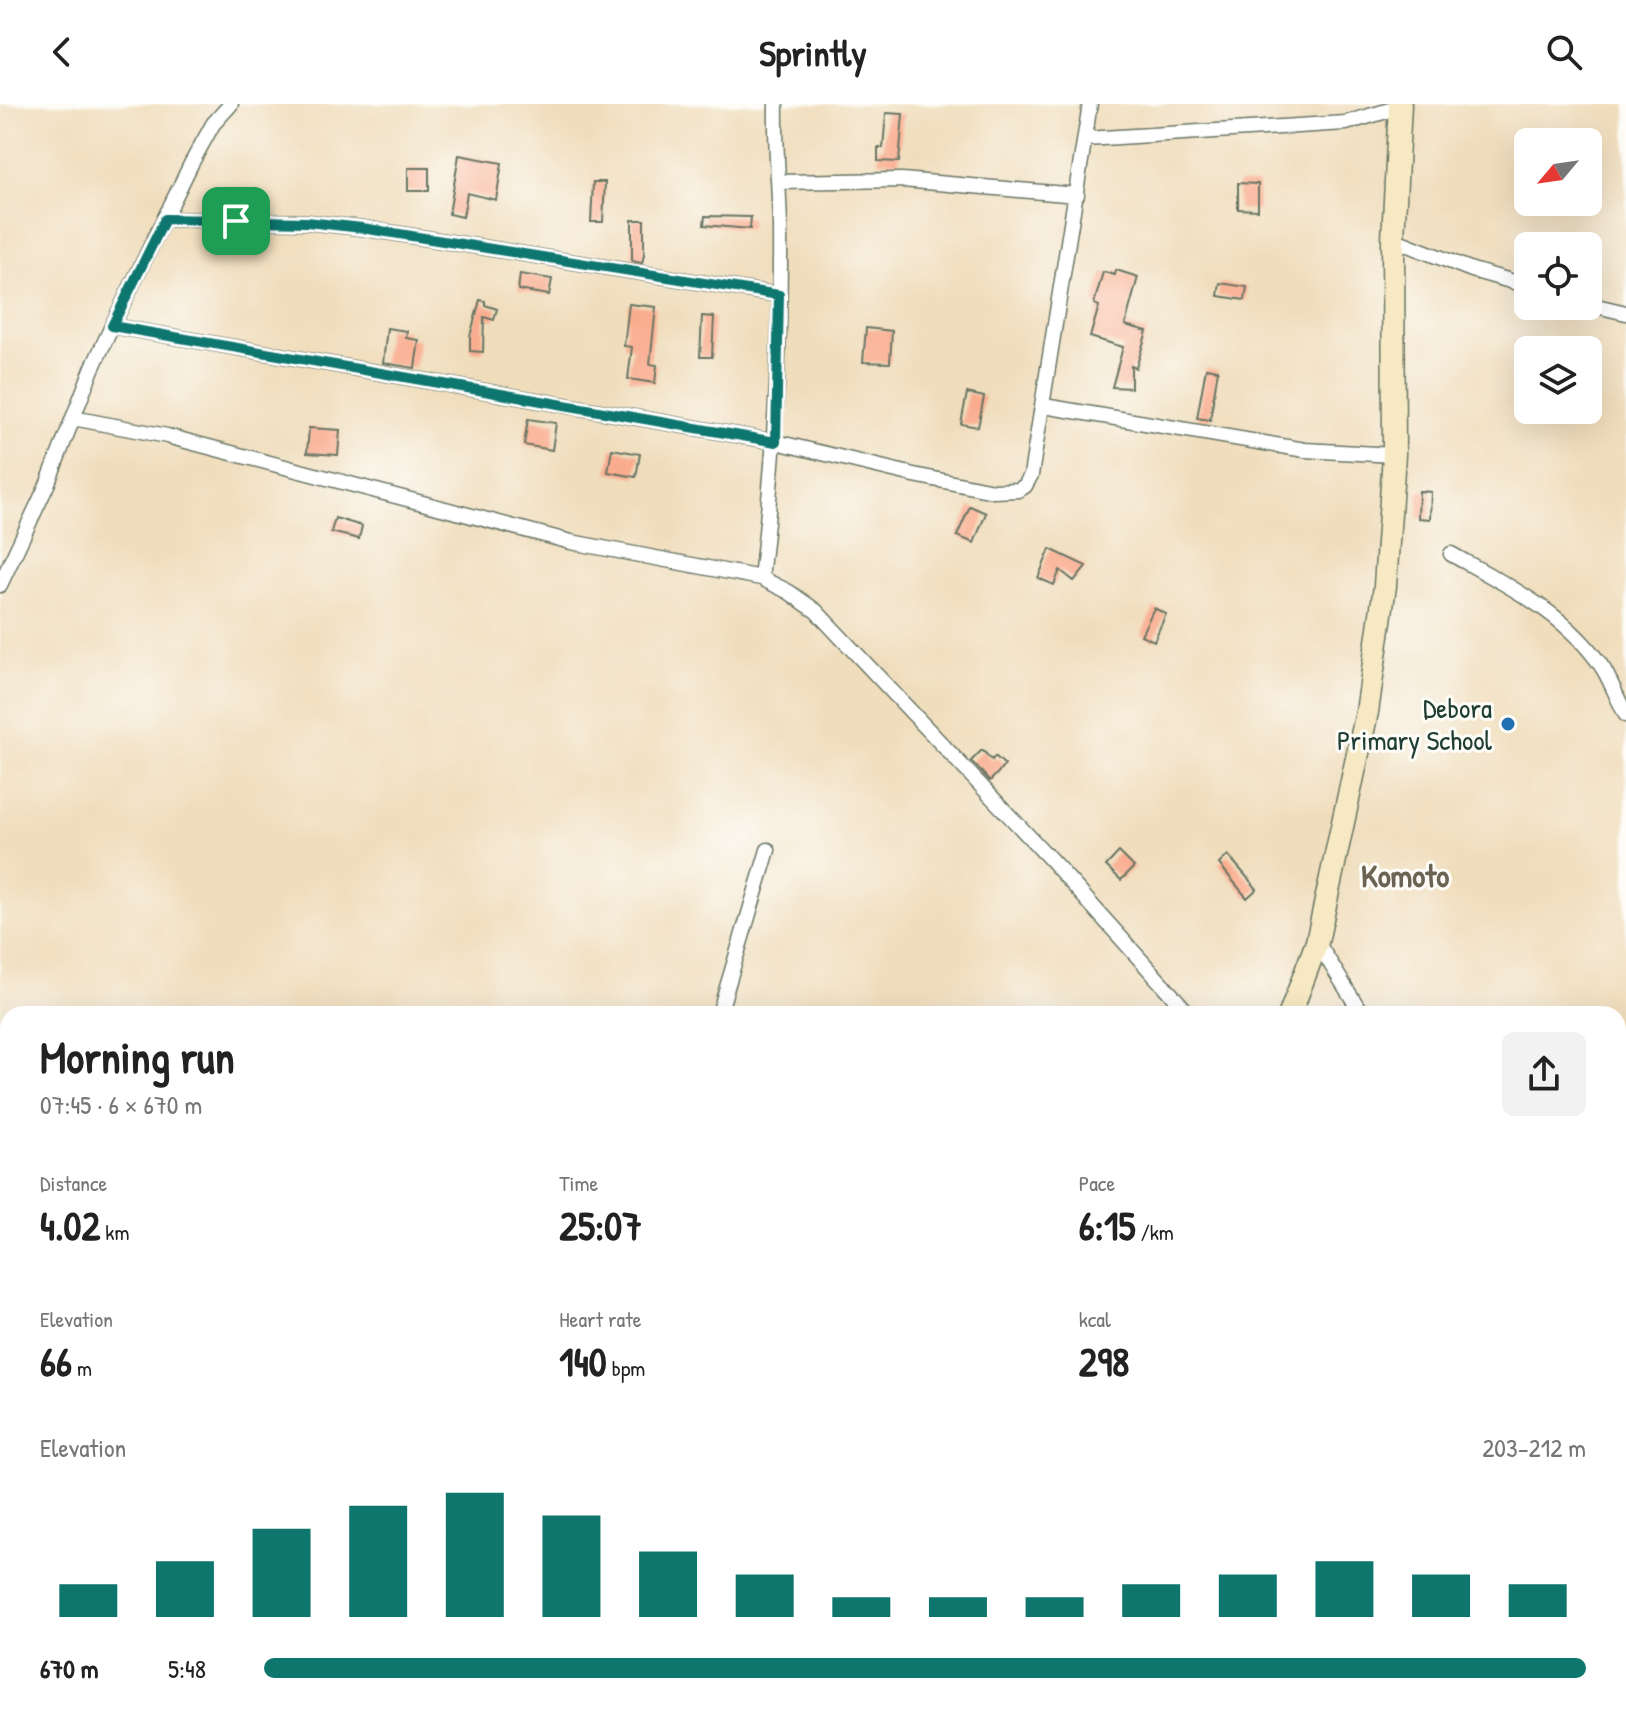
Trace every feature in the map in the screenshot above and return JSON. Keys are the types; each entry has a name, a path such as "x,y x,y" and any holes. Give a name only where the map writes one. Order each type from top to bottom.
{"street":[{"path":"0,585 47,485 112,326 191,164 213,124 231,104"},
{"path":"761,578 776,442 779,295 776,104"},
{"path":"112,326 776,442 993,491 1018,490 1025,486 1031,475 1044,406 1090,104"},
{"path":"1086,139 1346,123 1400,105 1393,239 1394,455 1385,586 1367,712 1317,942 1293,1006"},
{"path":"778,182 902,180 1077,195"},
{"path":"165,219 307,222 362,228 779,295"},
{"path":"1393,239 1472,270 1514,282"},
{"path":"1602,307 1626,313"},
{"path":"1044,406 1305,450 1394,455"},
{"path":"73,418 167,436 571,542 761,578 789,592 816,611 1053,862 1182,1006"},
{"path":"1451,554 1536,601 1576,637 1603,669 1626,715"},
{"path":"721,1006 768,850"},
{"path":"1317,942 1357,1006"}],"building":[{"path":"886,113 903,114 899,162 878,161 878,148 883,148"},
{"path":"459,155 502,163 496,200 467,193 463,217 449,214"},
{"path":"408,168 429,168 429,191 408,191"},
{"path":"593,182 605,182 603,222 591,222"},
{"path":"1238,183 1258,184 1258,210 1238,209"},
{"path":"705,216 751,217 750,229 704,225"},
{"path":"632,220 644,220 642,263 632,261"},
{"path":"1116,270 1138,277 1125,325 1147,331 1136,368 1131,366 1131,388 1112,387 1123,347 1090,337 1099,306 1094,304 1103,272 1115,275"},
{"path":"520,274 552,279 549,295 518,290"},
{"path":"1220,283 1247,287 1245,300 1218,296"},
{"path":"480,300 497,309 494,320 484,317 483,352 470,351 470,336"},
{"path":"629,304 656,307 650,364 657,365 655,383 628,379 632,347 624,346"},
{"path":"702,316 714,317 712,357 700,357"},
{"path":"387,328 407,331 406,338 419,340 415,368 383,363"},
{"path":"866,328 892,331 890,363 863,362"},
{"path":"1206,368 1218,370 1210,420 1197,418"},
{"path":"967,393 984,397 978,427 961,424"},
{"path":"528,419 556,423 552,450 524,445"},
{"path":"309,428 340,430 338,455 307,453"},
{"path":"612,449 640,454 636,477 608,472"},
{"path":"1419,491 1431,492 1430,519 1418,518"},
{"path":"970,506 986,513 974,543 957,536"},
{"path":"335,518 362,526 359,539 331,532"},
{"path":"1050,549 1086,566 1074,581 1060,570 1054,585 1038,578"},
{"path":"1154,608 1166,614 1154,641 1141,635"},
{"path":"982,750 992,760 995,756 1005,765 990,781 971,761"},
{"path":"1119,852 1134,867 1121,880 1106,866"},
{"path":"1228,855 1257,889 1247,898 1219,864"}],"place":[{"name":"Debora Primary School","path":"1508,724"}],"district":[{"name":"Komoto","path":"1405,876"}],"route":[{"path":"165,219 236,221 307,222 362,228 779,295 776,442 112,326 165,219"}]}
